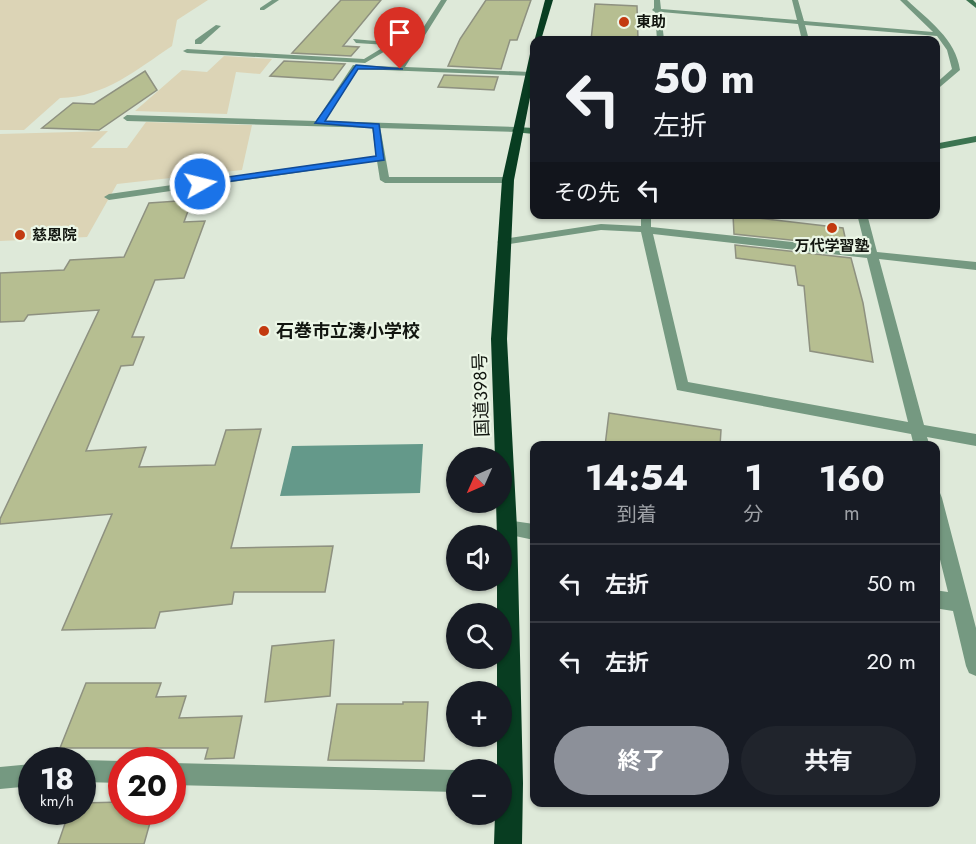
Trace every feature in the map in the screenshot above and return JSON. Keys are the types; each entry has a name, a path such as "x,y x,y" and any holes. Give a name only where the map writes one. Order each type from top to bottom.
{"highway":[{"path":"538,36 549,0"},
{"name":"国道398号","path":"507,525 500,339 503,242 508,180 525,131 530,74"},
{"name":"国道398号","path":"506,759 507,591"},
{"name":"国道398号","path":"507,825 508,844"}],"street":[{"path":"262,9 276,0"},
{"path":"438,0 444,0"},
{"path":"400,69 444,0"},
{"path":"657,0 659,36"},
{"path":"795,0 798,22 803,36"},
{"path":"903,0 937,34"},
{"path":"969,0 976,6"},
{"path":"656,10 937,34"},
{"path":"198,42 218,26"},
{"path":"940,38 956,57 956,70 940,85"},
{"path":"187,51 365,61 395,43 356,41"},
{"path":"319,123 356,67 530,74"},
{"path":"127,118 525,131"},
{"path":"376,126 385,180 508,180"},
{"path":"940,146 976,139"},
{"path":"110,197 381,158"},
{"path":"863,219 921,441"},
{"path":"646,222 682,386 976,440"},
{"path":"503,242 646,222 976,266"},
{"path":"940,523 976,666"},
{"path":"512,529 530,531"},
{"path":"940,600 959,603"},
{"path":"186,774 446,782"},
{"path":"0,778 18,776"}],"shaded area":[{"path":"0,0 208,0 177,20 172,46 133,73 91,93 60,98 24,130 0,130"},
{"path":"224,56 272,59 260,74 236,72 227,114 135,111 182,70 207,72"},
{"path":"146,122 252,125 242,170 117,184 87,237 0,241 0,134 108,131 91,148 127,148"}],"water":[{"path":"423,444 420,493 280,496 292,446"}],"building":[{"path":"341,0 381,0 343,46 359,47 351,56 292,53"},
{"path":"486,0 531,0 517,40 510,40 501,69 448,66 460,39"},
{"path":"595,4 637,6 638,36 591,36"},
{"path":"284,61 345,64 333,80 270,76"},
{"path":"145,71 157,90 99,130 42,128 73,103 94,104"},
{"path":"444,75 498,77 494,90 438,87"},
{"path":"192,200 184,222 205,221 184,278 155,280 132,337 144,337 133,365 121,366 86,451 146,447 139,467 215,465 226,430 261,429 231,548 333,546 325,592 234,592 232,604 160,612 155,628 62,630 112,514 0,524 0,519 99,310 28,315 24,321 0,322 0,273 64,270 70,260 124,257 149,203"},
{"path":"733,219 767,219 843,228 847,246 734,234"},
{"path":"735,245 851,258 863,303 873,362 810,351 804,286 798,285 795,266 736,258"},
{"path":"609,413 721,430 720,441 606,441"},
{"path":"334,640 330,696 265,702 272,646"},
{"path":"86,683 161,683 156,697 186,696 179,718 242,716 234,758 205,759 208,748 60,747"},
{"path":"403,702 428,702 424,761 328,760 337,704 403,704"},
{"path":"108,802 108,825 149,825 144,844 58,844 65,825 96,825 96,803"}],"place":[{"name":"東助","path":"624,22"},
{"name":"万代学習塾","path":"832,228"},
{"name":"慈恩院","path":"20,235"},
{"name":"石巻市立湊小学校","path":"264,331"}],"route":[{"path":"200,184 381,158 376,126 319,123 356,67 400,69"}]}
